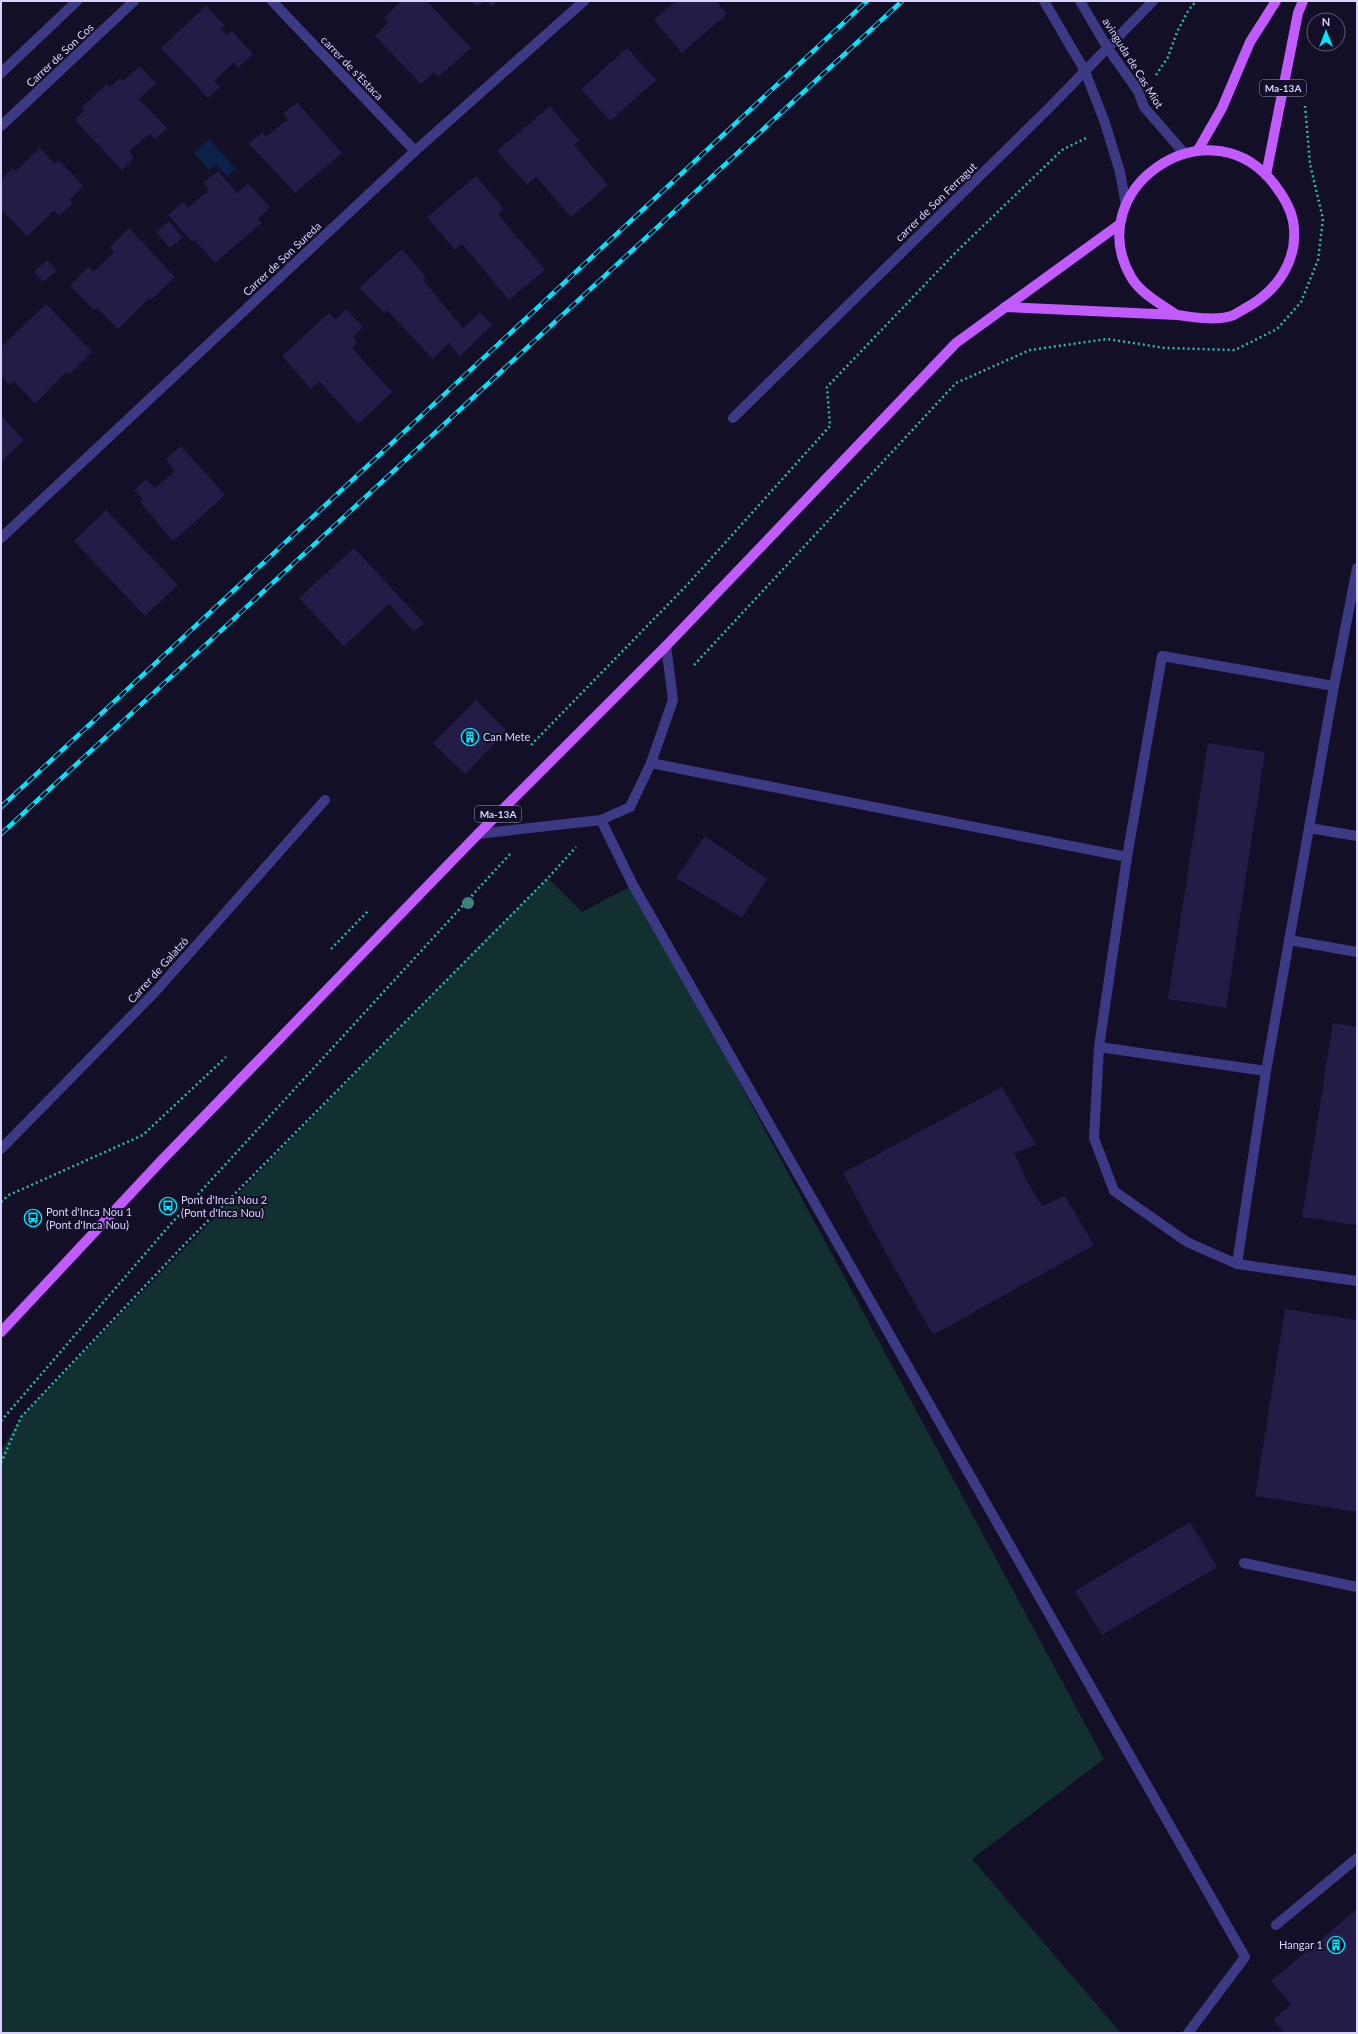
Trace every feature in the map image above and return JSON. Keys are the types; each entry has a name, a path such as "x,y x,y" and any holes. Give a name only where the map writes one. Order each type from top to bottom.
{"main road":[{"path":"1198,150 1222,108 1250,42 1276,1"},
{"name":"Ma-13A","path":"1266,175 1298,13 1303,1"},
{"path":"1005,307 1177,315 1202,318 1231,316 1256,303 1277,285 1288,267 1294,232 1293,219 1282,192 1253,164 1237,155 1215,150 1198,150 1184,153 1158,165 1142,178 1132,191 1126,205 1120,224 1118,238 1120,251 1131,277 1146,294 1177,315"},
{"name":"Ma-13A","path":"1,1332 161,1161 478,834 666,646 956,343 1120,224"}],"street":[{"path":"1,73 78,1"},
{"name":"Carrer de Son Cos","path":"1,126 134,1"},
{"name":"carrer de s'Estaca","path":"272,1 415,151"},
{"name":"Carrer de Son Sureda","path":"1,538 415,151 584,1"},
{"path":"1044,1 1085,70 1105,123 1120,172 1126,205"},
{"name":"avinguda de Cas Miot","path":"1080,1 1108,47 1138,91 1144,107 1184,153"},
{"name":"carrer de Son Ferragut","path":"733,418 1039,118 1153,1"},
{"path":"1237,1264 1266,1071 1334,686 1357,568"},
{"path":"478,834 601,820 630,807 651,763 673,700 666,646"},
{"path":"1334,686 1162,656 1126,857 1099,1047 1094,1138 1114,1191 1187,1242 1237,1264 1357,1282"},
{"path":"651,763 1126,857"},
{"name":"Carrer de Galatzó","path":"1,1149 155,992 325,800"},
{"path":"601,820 633,885 1245,1957 1188,2033"},
{"path":"1309,828 1357,836"},
{"path":"1289,940 1357,952"},
{"path":"1099,1047 1266,1071"},
{"path":"1244,1563 1357,1587"},
{"path":"1276,1925 1357,1858"}],"path":[{"path":"1153,79 1168,57 1177,32 1188,11 1196,1"},
{"path":"694,665 956,383 1030,350 1107,339 1165,348 1235,350 1277,329 1301,302 1318,260 1323,219 1310,164 1305,105"},
{"path":"530,745 688,584 830,426 827,387 855,356 956,252 1062,150 1087,137"},
{"path":"1,1463 21,1417 182,1247 548,878 601,820"},
{"path":"1,1421 174,1220 535,827"},
{"path":"327,953 370,909"},
{"path":"1,1202 9,1195 143,1136 227,1056"}],"green space":[{"path":"548,878 582,912 633,885 1104,1759 972,1859 1121,2033 1,2033 1,1451 21,1417 485,940"}],"water":[{"path":"209,139 236,169 227,176 216,164 209,170 194,153"}],"building":[{"path":"401,1 427,1 471,48 438,77 434,72 421,84 375,36 388,23 384,18"},
{"path":"471,1 484,1 477,7"},
{"path":"486,1 498,1 492,7"},
{"path":"676,1 716,1 727,14 682,53 654,20"},
{"path":"206,6 225,26 221,29 227,35 232,31 253,54 238,68 234,62 214,81 220,87 208,98 161,48"},
{"path":"627,48 656,80 610,121 581,89"},
{"path":"140,66 156,83 139,99 167,128 155,139 150,134 129,151 134,158 122,170 75,120 84,111 81,108 107,84 110,87 120,78 123,81"},
{"path":"297,102 342,153 295,193 249,144 262,132 266,137 288,119 283,114"},
{"path":"550,106 579,140 574,145 608,185 571,217 536,177 527,185 497,151"},
{"path":"40,148 55,164 59,160 83,186 70,199 73,203 59,216 54,211 27,236 1,209 1,180 13,168 16,171"},
{"path":"218,171 237,193 248,183 270,207 258,219 262,223 215,263 194,239 192,242 168,215 183,202 188,208 209,190 203,183"},
{"path":"476,176 504,209 498,214 545,270 509,300 462,244 455,250 427,217"},
{"path":"169,221 183,238 170,248 156,232"},
{"path":"129,228 175,277 151,300 149,298 118,329 97,308 94,310 70,286 88,267 94,272 114,252 110,247"},
{"path":"402,249 426,277 423,280 463,328 480,312 492,325 460,356 449,343 433,359 387,310 384,313 359,288"},
{"path":"47,260 57,270 43,282 34,272"},
{"path":"46,304 92,352 69,375 66,372 35,404 14,381 9,385 1,376 1,347"},
{"path":"346,309 363,327 353,337 357,343 352,348 392,392 358,424 319,381 311,389 282,356 329,313 336,320"},
{"path":"1,415 24,440 1,462"},
{"path":"181,446 225,495 173,541 140,502 143,499 134,490 146,479 155,488 175,471 166,459"},
{"path":"106,510 178,585 145,616 74,541"},
{"path":"354,548 424,623 414,632 389,604 344,646 299,598"},
{"name":"Can Mete","path":"476,700 507,731 465,774 433,743"},
{"path":"1208,743 1265,752 1226,1008 1168,999"},
{"path":"705,836 767,879 742,918 676,878"},
{"path":"1333,1023 1357,1027 1357,1225 1302,1217"},
{"path":"1002,1087 1036,1145 1014,1153 1027,1181 1042,1206 1065,1196 1094,1245 933,1335 887,1255 843,1173"},
{"path":"1285,1309 1357,1320 1357,1512 1255,1496"},
{"path":"1190,1522 1217,1567 1102,1635 1075,1591"},
{"name":"Hangar 1","path":"1357,1909 1357,2033 1284,2033 1273,2020 1291,2004 1271,1981"}],"railway":[{"path":"1,807 867,1"},
{"path":"1,834 902,1"}],"place":[{"name":"Can Mete","path":"470,737"},
{"name":"Pont d'Inca Nou 2 (Pont d'Inca Nou)","path":"168,1206"},
{"name":"Pont d'Inca Nou 1 (Pont d'Inca Nou)","path":"33,1218"},
{"name":"Hangar 1","path":"1336,1945"}]}
